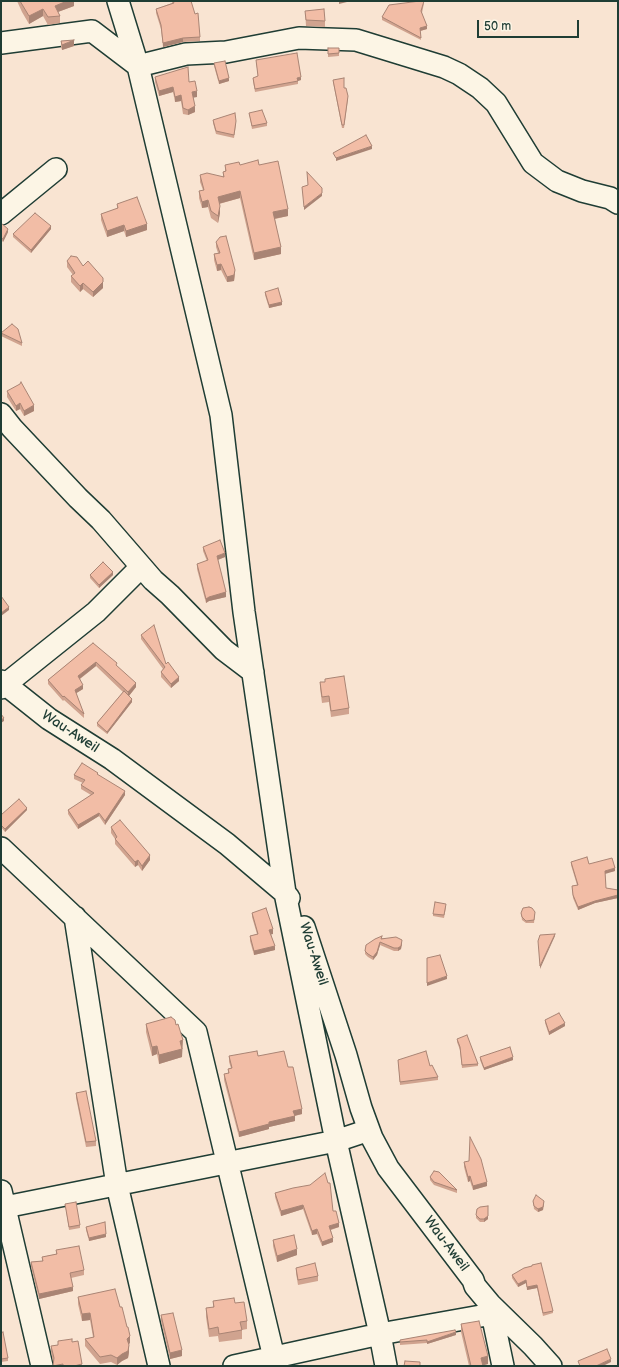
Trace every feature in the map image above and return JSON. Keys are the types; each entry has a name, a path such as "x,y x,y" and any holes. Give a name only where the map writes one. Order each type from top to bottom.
{"street":[{"path":"118,1 138,66 221,415 252,672 286,893 336,1141 386,1366"},
{"path":"1,43 92,31 138,66"},
{"path":"138,66 186,54 226,52 300,38 356,40 444,67 459,74 480,88 496,103 533,163 557,181 582,191 610,198 618,203"},
{"path":"1,214 56,169"},
{"path":"5,427 101,520 153,580 170,595 224,650 252,672"},
{"path":"2,684 55,646 96,612 141,567"},
{"name":"Wau-Aweil","path":"2,684 49,719 112,759 226,844 286,893 302,918 346,1055 361,1108 372,1138 388,1168 473,1280 475,1286 491,1309 533,1346 551,1366"},
{"path":"1,848 196,1032 274,1362"},
{"path":"75,917 117,1184 159,1366"},
{"path":"42,1366 3,1199 117,1184 336,1141 369,1130"},
{"path":"234,1366 274,1362 380,1334 491,1309 503,1366"}],"building":[{"path":"20,1 67,1 55,6 60,16 48,17 43,9 29,16"},
{"path":"173,1 191,1 195,14 198,13 200,37 183,38 163,43 161,25 156,9 174,3"},
{"path":"424,1 421,11 427,26 420,28 421,38 382,17 389,5"},
{"path":"324,9 325,21 306,20 305,11"},
{"path":"74,40 62,45 61,41"},
{"path":"328,48 339,48 339,53 328,54"},
{"path":"297,53 301,77 297,78 298,81 255,89 253,78 258,76 256,60"},
{"path":"225,61 229,78 219,81 214,63"},
{"path":"188,67 189,82 195,81 197,91 192,92 195,106 188,110 183,108 181,95 175,97 173,87 159,91 155,77"},
{"path":"344,78 344,88 346,88 348,96 344,125 342,125 333,80"},
{"path":"262,110 267,123 252,126 249,113"},
{"path":"235,113 236,121 234,135 216,131 213,120"},
{"path":"366,135 372,146 336,158 333,153"},
{"path":"258,160 259,165 278,161 288,209 273,212 281,247 254,253 240,191 218,197 220,206 218,216 211,211 208,200 202,202 199,191 204,190 200,175 207,173 224,177 223,172 226,171 225,165 239,162 240,165"},
{"path":"307,172 322,188 322,193 304,207 302,187 308,185"},
{"path":"137,197 147,224 126,231 124,225 107,231 101,214 118,208 117,204"},
{"path":"35,213 51,226 31,250 13,234"},
{"path":"1,223 8,229 3,239 1,238"},
{"path":"226,236 235,270 234,275 227,277 221,264 217,265 214,254 220,253 216,242 220,237"},
{"path":"71,256 77,257 83,266 88,261 103,278 103,282 93,292 83,283 80,286 71,276 75,273 67,261"},
{"path":"278,288 282,302 269,305 265,292"},
{"path":"12,324 18,329 22,343 1,333"},
{"path":"21,382 34,405 24,411 20,403 16,406 7,391"},
{"path":"220,540 225,553 217,556 226,592 206,599 197,564 208,560 203,547"},
{"path":"103,562 113,572 99,585 90,575"},
{"path":"1,596 9,607 1,613"},
{"path":"154,625 166,664 168,662 179,677 171,684 161,672 165,667 141,635"},
{"path":"93,643 117,663 116,665 136,683 128,692 96,662 78,676 83,685 75,690 84,714 64,696 63,697 48,680"},
{"path":"344,676 349,708 331,711 329,696 322,697 320,682 325,682 325,679"},
{"path":"124,691 132,699 107,732 97,723"},
{"path":"82,763 125,791 105,821 99,813 78,825 68,810 94,793 81,785 85,780 74,775"},
{"path":"19,799 27,808 5,829 1,825 1,815"},
{"path":"120,820 150,855 142,866 138,860 135,862 115,839 117,837 111,827"},
{"path":"587,857 589,864 612,858 615,868 605,871 606,888 618,890 618,895 578,907 573,895 572,886 578,885 571,862"},
{"path":"435,902 446,904 444,915 433,914"},
{"path":"529,907 535,912 534,920 526,921 522,917 521,913 523,908"},
{"path":"266,908 273,929 269,930 275,946 254,951 250,936 258,934 252,913"},
{"path":"555,934 540,966 538,941 540,935"},
{"path":"382,936 381,939 396,937 402,940 401,946 394,948 380,942 377,952 373,957 365,951 366,945"},
{"path":"440,955 447,976 427,983 427,958"},
{"path":"559,1013 565,1023 549,1032 545,1020"},
{"path":"171,1017 175,1020 176,1025 178,1024 183,1040 180,1041 182,1049 159,1055 157,1046 152,1047 146,1024"},
{"path":"467,1035 478,1064 462,1065 460,1047 457,1039"},
{"path":"510,1047 513,1057 484,1068 480,1057"},
{"path":"257,1051 258,1056 284,1051 288,1067 293,1067 302,1109 293,1111 295,1116 269,1122 269,1124 239,1132 224,1074 229,1073 228,1069 232,1068 229,1056"},
{"path":"426,1051 430,1066 432,1065 438,1077 400,1082 398,1060"},
{"path":"86,1091 96,1141 86,1142 76,1093"},
{"path":"470,1137 481,1159 487,1182 473,1186 470,1176 468,1177 464,1162 469,1161"},
{"path":"434,1171 439,1172 457,1190 434,1182 430,1177"},
{"path":"325,1173 328,1183 330,1183 333,1211 336,1211 339,1223 329,1226 333,1238 322,1242 317,1229 312,1231 303,1205 281,1211 275,1193 310,1185"},
{"path":"536,1195 544,1201 543,1207 538,1209 534,1206 533,1201"},
{"path":"76,1202 80,1225 69,1227 65,1204"},
{"path":"488,1206 488,1216 484,1219 480,1219 476,1215 477,1209"},
{"path":"105,1222 106,1234 89,1238 86,1227"},
{"path":"294,1235 297,1249 277,1256 273,1240"},
{"path":"79,1246 84,1270 70,1273 73,1287 39,1294 31,1262 43,1261 42,1257 57,1254 56,1250"},
{"path":"315,1263 318,1276 298,1280 296,1268"},
{"path":"541,1263 553,1311 543,1313 537,1285 527,1287 526,1280 518,1284 512,1275 524,1268"},
{"path":"115,1289 130,1336 127,1339 129,1345 128,1351 117,1358 111,1355 100,1357 85,1339 94,1337 90,1313 82,1314 78,1297"},
{"path":"234,1298 235,1303 244,1302 247,1321 240,1322 242,1330 219,1334 218,1327 209,1329 206,1308 214,1307 213,1301"},
{"path":"173,1313 182,1350 170,1353 161,1315"},
{"path":"479,1321 488,1356 481,1358 483,1366 471,1366 461,1324"},
{"path":"455,1330 456,1332 427,1342 427,1340 400,1342 400,1340"},
{"path":"3,1332 8,1358 1,1359 1,1333"},
{"path":"72,1339 72,1342 78,1341 82,1364 74,1366 63,1366 63,1364 53,1366 54,1358 51,1346 58,1345 58,1341"},
{"path":"607,1349 611,1359 596,1366 580,1366 578,1361"},
{"path":"405,1361 420,1362 420,1366 404,1366"}]}
